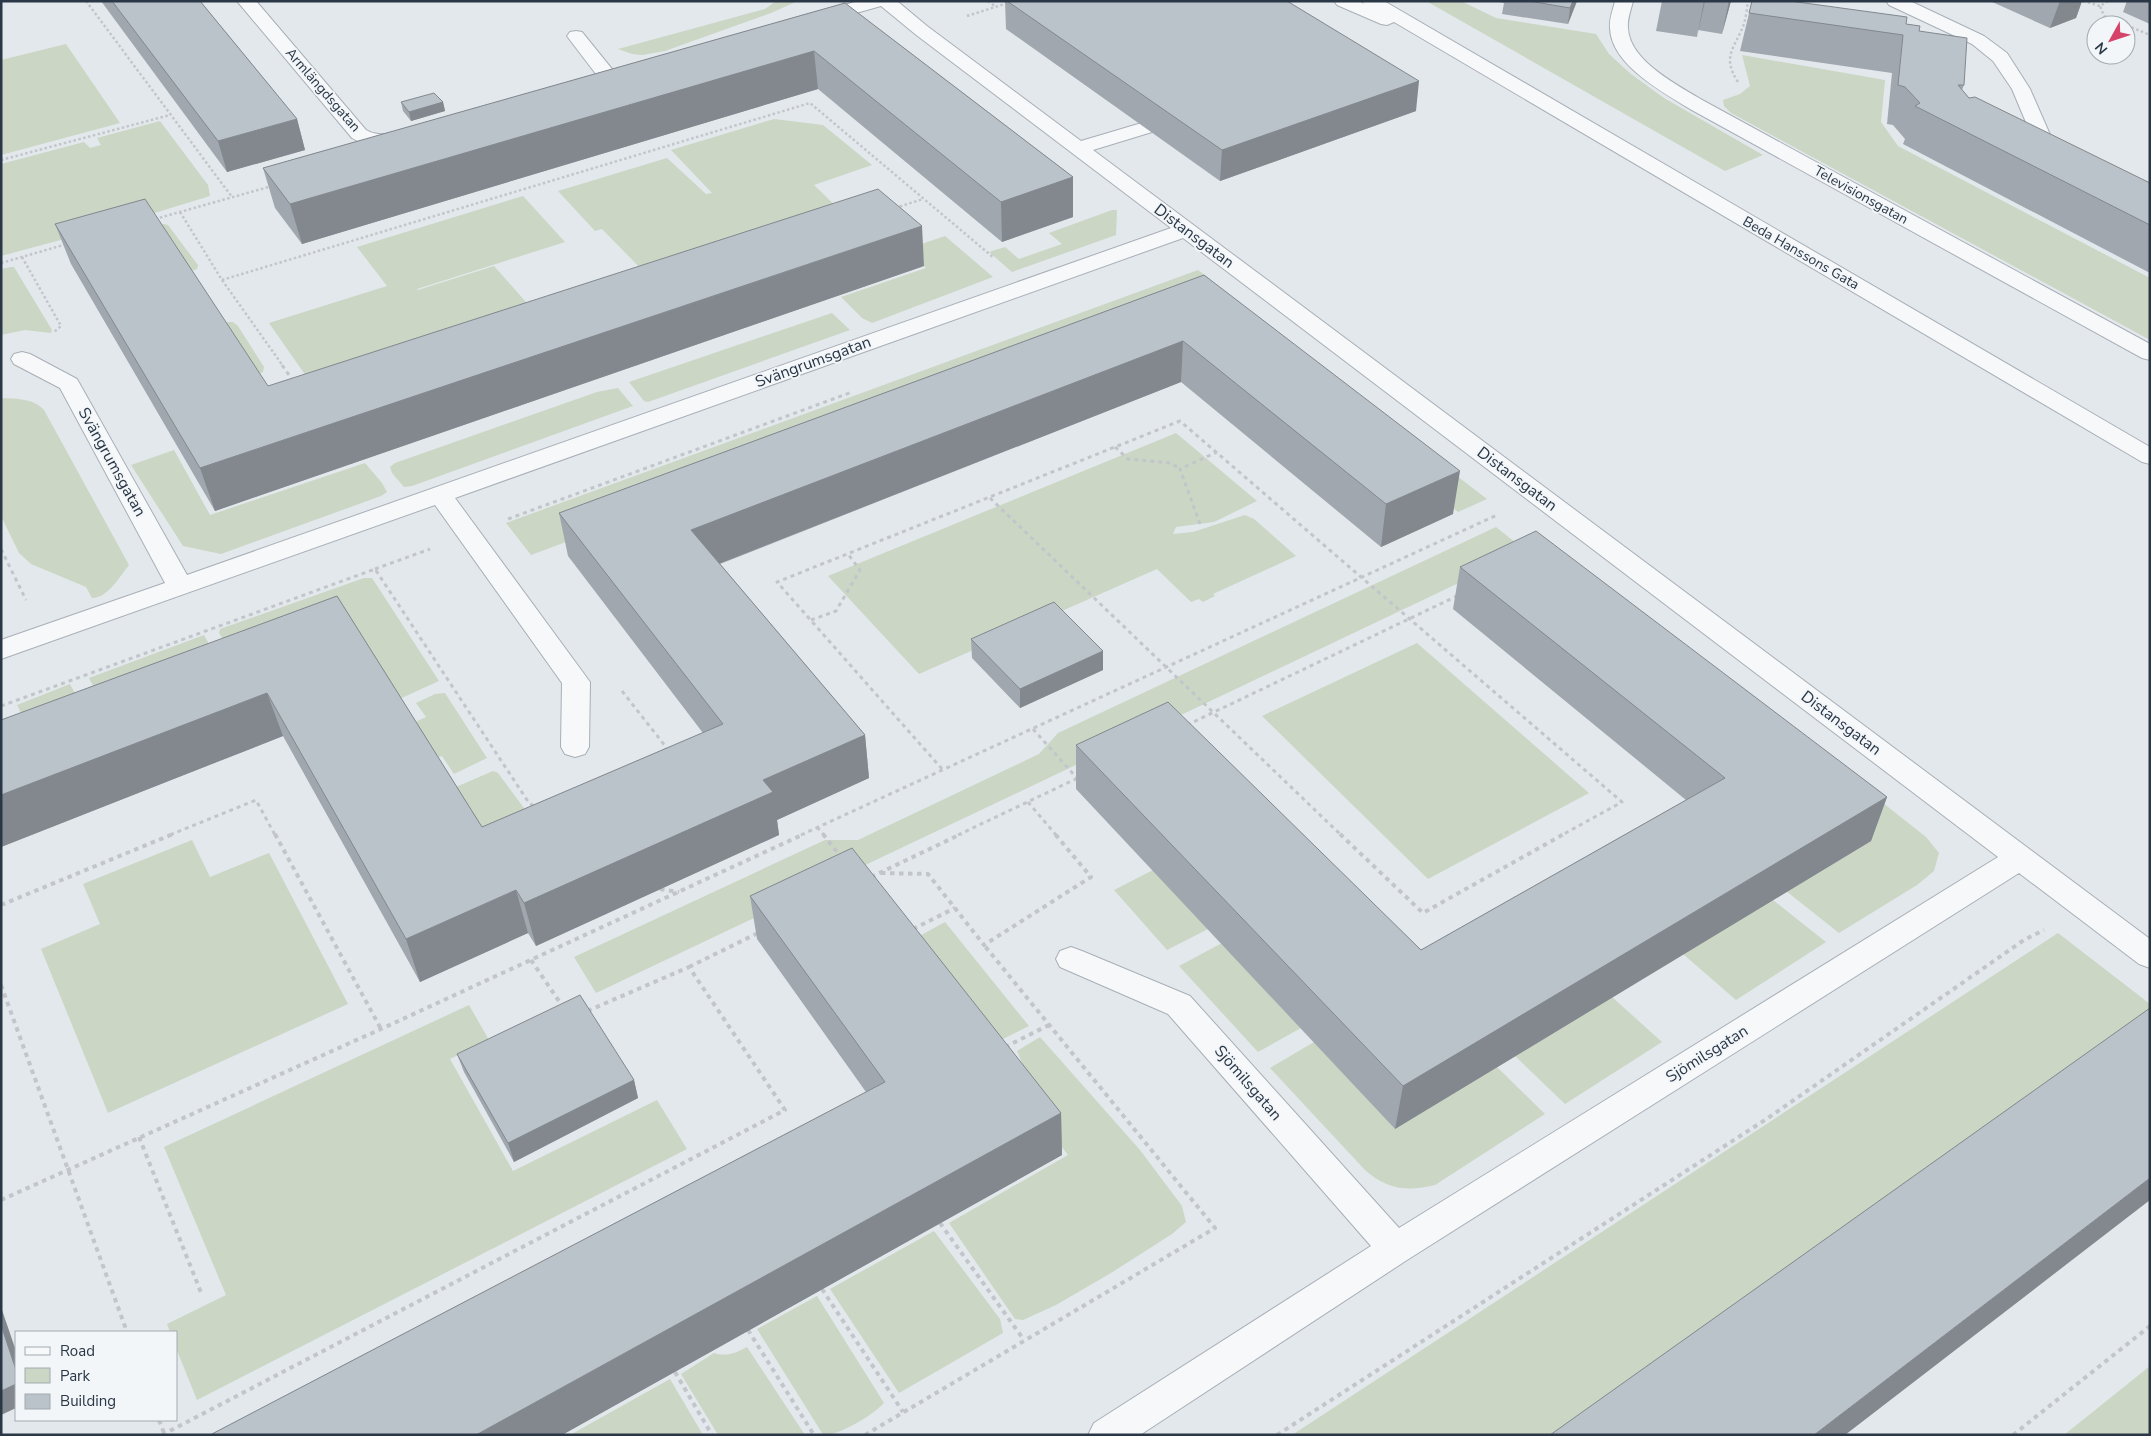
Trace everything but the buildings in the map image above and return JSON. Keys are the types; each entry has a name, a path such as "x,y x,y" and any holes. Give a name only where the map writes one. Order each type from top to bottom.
{"street":[{"name":"Armlängdsgatan","path":"246,1 359,134 366,139 377,142 418,134"},
{"path":"800,24 878,1"},
{"name":"Distansgatan","path":"886,1 921,30 2150,956"},
{"name":"Beda Hanssons Gata","path":"1343,1 1452,49"},
{"name":"Beda Hanssons Gata","path":"1371,1 2150,457"},
{"name":"Televisionsgatan","path":"1624,1 1618,30 1627,53 1648,74 1697,105 2150,353"},
{"path":"1895,1 1978,40 2000,57 2021,89 2042,140 2075,163"},
{"path":"576,36 609,78"},
{"path":"590,84 628,73"},
{"path":"1078,148 1145,128"},
{"name":"Svängrumsgatan","path":"1,650 1186,230"},
{"name":"Svängrumsgatan","path":"22,359 69,384 180,586"},
{"path":"440,494 576,682 575,747"},
{"name":"Sjömilsgatan","path":"1107,1435 1394,1249 2020,858"},
{"name":"Sjömilsgatan","path":"1071,959 1179,1004 1394,1249"}],"path":[{"path":"86,1 232,197"},
{"path":"988,1 997,7"},
{"path":"1697,105 1720,97 1733,89 1738,82 1729,62 1735,40 1744,24 1748,1"},
{"path":"2083,1 2100,6 2108,1"},
{"path":"2100,6 2104,16 2150,35"},
{"path":"222,280 810,103 1028,286"},
{"path":"1,160 170,115"},
{"path":"152,220 278,184"},
{"path":"895,208 923,198"},
{"path":"180,212 222,280 295,384"},
{"path":"1,263 68,244"},
{"path":"22,257 61,326 22,359"},
{"path":"503,521 857,390"},
{"path":"942,769 777,582 1180,421 1622,802 1423,913 1212,713 990,498"},
{"path":"1114,447 1128,459 1171,463 1180,469 1200,524"},
{"path":"1180,469 1217,452"},
{"path":"1,1200 381,1029 942,769 1539,496"},
{"path":"1,549 42,636"},
{"path":"811,620 836,612 860,570 848,554"},
{"path":"1,706 375,570 529,803 542,812"},
{"path":"1185,726 1464,593"},
{"path":"618,686 666,747 666,754"},
{"path":"1033,729 1077,778"},
{"path":"867,879 1086,774"},
{"path":"1,905 256,800 381,1029"},
{"path":"984,945 1091,876 1028,802"},
{"path":"817,828 845,862"},
{"path":"865,1435 1215,1228 928,874 880,873"},
{"path":"660,889 680,892"},
{"path":"911,930 955,908"},
{"path":"1278,1435 1768,1118 2024,940 2087,908"},
{"path":"580,1014 689,967 767,928"},
{"path":"531,960 565,1010"},
{"path":"160,1421 163,1434 785,1110 689,967"},
{"path":"1,984 128,1331"},
{"path":"1002,1049 1049,1025"},
{"path":"140,1137 202,1295"},
{"path":"940,1223 1024,1340"},
{"path":"822,1289 903,1412"},
{"path":"2013,1435 2150,1326"},
{"path":"748,1330 814,1435"},
{"path":"675,1372 712,1435"}],"green space":[{"path":"776,1 798,1 771,13 665,51 642,55 618,49 765,9"},
{"path":"1426,1 1461,1 1496,18 1596,34 1609,54 1631,74 1664,98 1763,155 1725,171"},
{"path":"66,44 120,123 1,155 1,60"},
{"path":"1742,55 1885,80 1881,122 1898,146 2150,278 2150,340 1731,113 1724,106 1723,100 1740,94 1750,86"},
{"path":"774,119 823,125 872,165 814,185 846,216 652,280 602,229 595,231 558,191 667,158 706,194 712,193 671,150"},
{"path":"160,121 208,185 210,196 109,227 1,256 1,164 84,142 90,148 101,145 97,138"},
{"path":"523,196 565,242 417,289 494,266 534,311 313,386 269,323 387,286 357,247"},
{"path":"1112,210 1117,210 1116,235 1012,272 989,252 1005,247 1019,259 1062,244 1049,233"},
{"path":"164,224 168,225 198,265 197,269 183,274 113,239"},
{"path":"945,236 993,277 872,323 862,318 841,297 926,268 907,249"},
{"path":"14,267 52,330 51,333 25,330 1,335 1,269"},
{"path":"1198,270 1229,294 531,555 506,523"},
{"path":"832,313 850,330 648,402 644,401 629,382"},
{"path":"233,322 238,326 264,367 263,372 259,374 219,326"},
{"path":"618,388 633,406 412,486 404,487 392,473 390,467 395,463 597,392"},
{"path":"1,398 30,401 44,410 129,565 113,586 98,597 92,598 86,587 31,564 19,553 1,516"},
{"path":"1176,433 1257,501 1214,522 1176,527 1173,534 1193,532 1245,515 1254,519 1296,556 1213,594 1215,596 1203,602 1199,599 1191,602 1157,569 919,674 828,576"},
{"path":"174,450 210,515 365,463 387,492 381,496 221,554 183,546 131,465"},
{"path":"1436,460 1487,499 1458,512 1408,472"},
{"path":"1496,527 1526,551 596,993 574,957 825,840 858,840 1039,754 1058,733"},
{"path":"364,578 372,578 439,681 395,701 246,676 219,633 220,629"},
{"path":"204,635 225,673 112,722 89,678"},
{"path":"1417,643 1589,793 1428,879 1262,716"},
{"path":"70,684 89,720 35,741 17,705"},
{"path":"445,693 487,758 454,774 442,756 430,760 409,725 426,717 416,703 435,694"},
{"path":"493,771 498,773 532,819 491,856 449,790"},
{"path":"1849,776 1926,837 1939,853 1934,871 1917,885 1839,933 1786,891"},
{"path":"192,840 210,877 269,853 348,1004 108,1113 41,949 100,924 83,884"},
{"path":"1153,870 1208,929 1167,950 1114,890"},
{"path":"1773,900 1826,942 1736,1000 1683,954"},
{"path":"945,922 1029,1026 985,1048 916,938"},
{"path":"2058,933 2150,1004 2150,1017 1552,1435 1292,1435"},
{"path":"1222,943 1301,1028 1258,1052 1179,966"},
{"path":"1612,997 1662,1042 1565,1104 1515,1056"},
{"path":"469,1005 489,1040 450,1059 513,1171 657,1100 687,1149 197,1400 178,1353 178,1331 170,1331 167,1324 226,1295 164,1147"},
{"path":"1040,1037 1140,1150 1182,1206 1186,1222 1172,1234 1111,1273 1056,1305 1023,1320 1015,1319 949,1223 1068,1155 1008,1077 1023,1065 1017,1051"},
{"path":"1314,1042 1395,1129 1497,1067 1545,1114 1435,1185 1406,1188 1389,1185 1365,1170 1270,1068"},
{"path":"934,1231 1000,1319 1003,1333 899,1393 830,1289"},
{"path":"817,1296 884,1403 856,1424 839,1432 824,1435 757,1329"},
{"path":"747,1347 805,1435 718,1435 681,1374 714,1353 731,1354"},
{"path":"2150,1366 2150,1435 2064,1435"},
{"path":"670,1379 703,1435 570,1435"}]}
